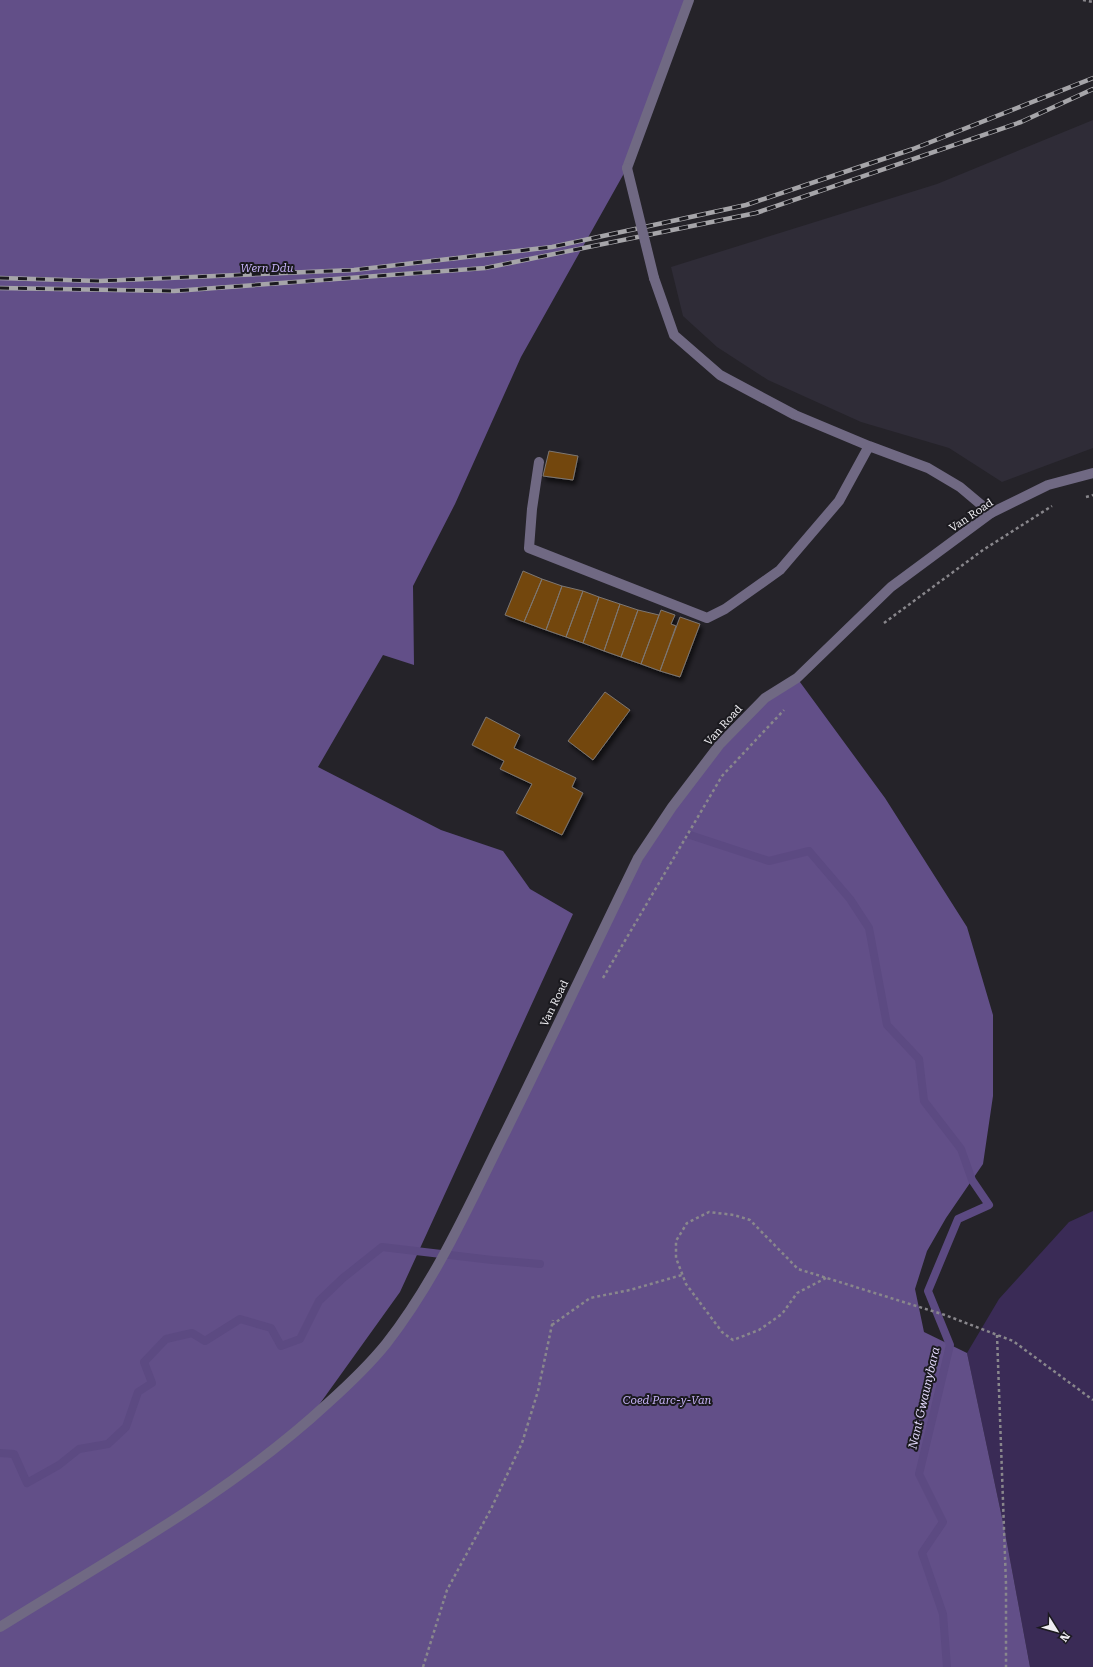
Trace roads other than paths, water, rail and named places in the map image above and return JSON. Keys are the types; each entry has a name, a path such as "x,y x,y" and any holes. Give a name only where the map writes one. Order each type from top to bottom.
{"street":[{"path":"689,0 627,168 654,278 674,336 720,375 795,415 869,446 928,468 960,488 991,513"},
{"path":"540,462 532,509 529,548 707,618 725,609 780,570 839,501 869,446"},
{"name":"Van Road","path":"0,1627 177,1518 249,1469 305,1425 350,1384 385,1345 418,1299 454,1235 510,1123 638,858 672,807 720,744 764,698 798,678 891,587 991,513 1048,485 1093,473"}],"waterway":[{"name":"Nant Gwaunybara","path":"690,835 769,861 809,851 850,899 869,928 887,1025 919,1059 924,1101 961,1149 972,1180 989,1205 958,1219 928,1291 950,1345 919,1474 943,1522 922,1553 943,1614 947,1667"},
{"path":"0,1453 14,1454 27,1483 59,1465 79,1449 108,1444 126,1427 138,1392 152,1383 144,1362 166,1339 192,1333 205,1341 240,1319 271,1328 281,1346 300,1339 319,1301 343,1278 382,1247 540,1264"}],"railway":[{"path":"0,278 99,281 354,270 552,247 746,205 913,149 1093,78"},
{"path":"0,288 174,291 485,268 756,213 1021,122 1093,89"}],"park label":[{"name":"Wern Ddu","path":"267,268"},
{"name":"Coed Parc-y-Van","path":"667,1400"}]}
